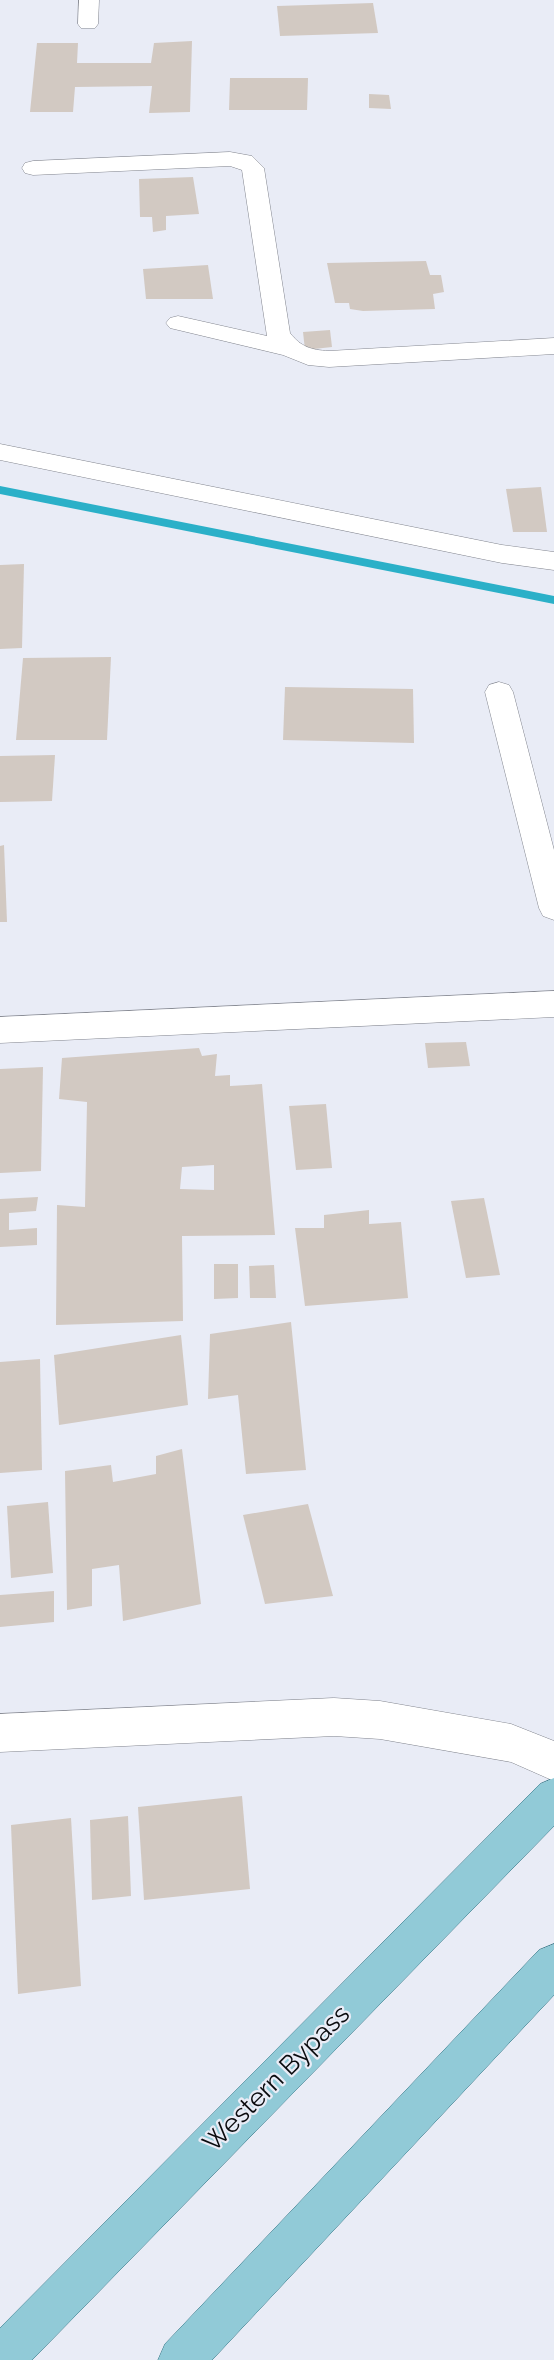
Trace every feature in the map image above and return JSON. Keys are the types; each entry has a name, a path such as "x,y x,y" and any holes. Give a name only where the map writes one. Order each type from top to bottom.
{"main road":[{"name":"Western Bypass","path":"0,2360 297,2056 554,1798"},
{"path":"181,2360 554,1965"}],"street":[{"path":"88,24 89,0"},
{"path":"33,168 230,159 244,161 254,168 278,334 290,349"},
{"path":"178,323 290,349 308,357 329,359 554,346"},
{"path":"0,452 502,554 554,561"},
{"path":"499,692 554,908"},
{"path":"0,1030 554,1004"},
{"path":"0,1733 345,1718 380,1720 511,1743 554,1761"}],"building":[{"path":"373,3 378,33 280,36 277,6"},
{"path":"192,41 190,112 149,113 152,86 75,87 73,112 30,112 37,43 78,43 77,63 151,63 154,43"},
{"path":"230,78 308,78 307,110 229,110"},
{"path":"369,94 389,95 391,109 369,108"},
{"path":"193,177 199,214 166,216 166,230 153,232 152,217 140,217 139,179"},
{"path":"426,261 430,275 441,275 444,292 433,294 435,309 363,311 350,309 349,303 335,303 327,263"},
{"path":"208,265 213,299 146,299 143,269"},
{"path":"330,330 332,347 305,350 303,332"},
{"path":"541,487 547,532 513,532 506,489"},
{"path":"24,564 22,648 0,649 0,565"},
{"path":"111,657 107,740 16,740 23,658"},
{"path":"285,687 413,689 414,743 283,740"},
{"path":"55,755 52,801 0,802 0,756"},
{"path":"4,845 7,922 0,922 0,846"},
{"path":"466,1042 470,1066 428,1068 425,1043"},
{"path":"199,1048 202,1056 217,1054 215,1076 230,1075 230,1086 262,1084 275,1235 182,1236 183,1321 56,1325 57,1205 85,1207 87,1102 59,1099 62,1058","holes":["214,1165 214,1190 180,1189 182,1167"]},
{"path":"43,1067 41,1171 0,1173 0,1069"},
{"path":"326,1104 332,1168 296,1170 289,1106"},
{"path":"38,1197 36,1211 9,1213 9,1230 37,1228 37,1245 0,1247 0,1199"},
{"path":"484,1198 500,1275 466,1278 451,1201"},
{"path":"369,1210 369,1224 401,1222 408,1298 305,1306 295,1228 324,1228 324,1215"},
{"path":"214,1264 238,1264 238,1298 214,1299"},
{"path":"274,1265 276,1298 250,1298 249,1266"},
{"path":"291,1322 306,1470 246,1474 238,1395 208,1399 210,1334"},
{"path":"181,1335 188,1405 59,1425 54,1355"},
{"path":"40,1359 42,1470 0,1473 0,1362"},
{"path":"182,1449 201,1604 123,1621 119,1565 92,1569 92,1606 67,1610 65,1471 111,1465 113,1482 156,1474 156,1456"},
{"path":"48,1502 53,1573 11,1578 7,1506"},
{"path":"308,1504 333,1596 265,1604 243,1515"},
{"path":"54,1591 54,1622 0,1627 0,1595"},
{"path":"242,1796 250,1889 144,1900 138,1807"},
{"path":"128,1816 131,1896 92,1900 90,1820"},
{"path":"71,1818 81,1986 18,1994 11,1825"}],"waterway":[{"path":"0,490 554,600"}]}
